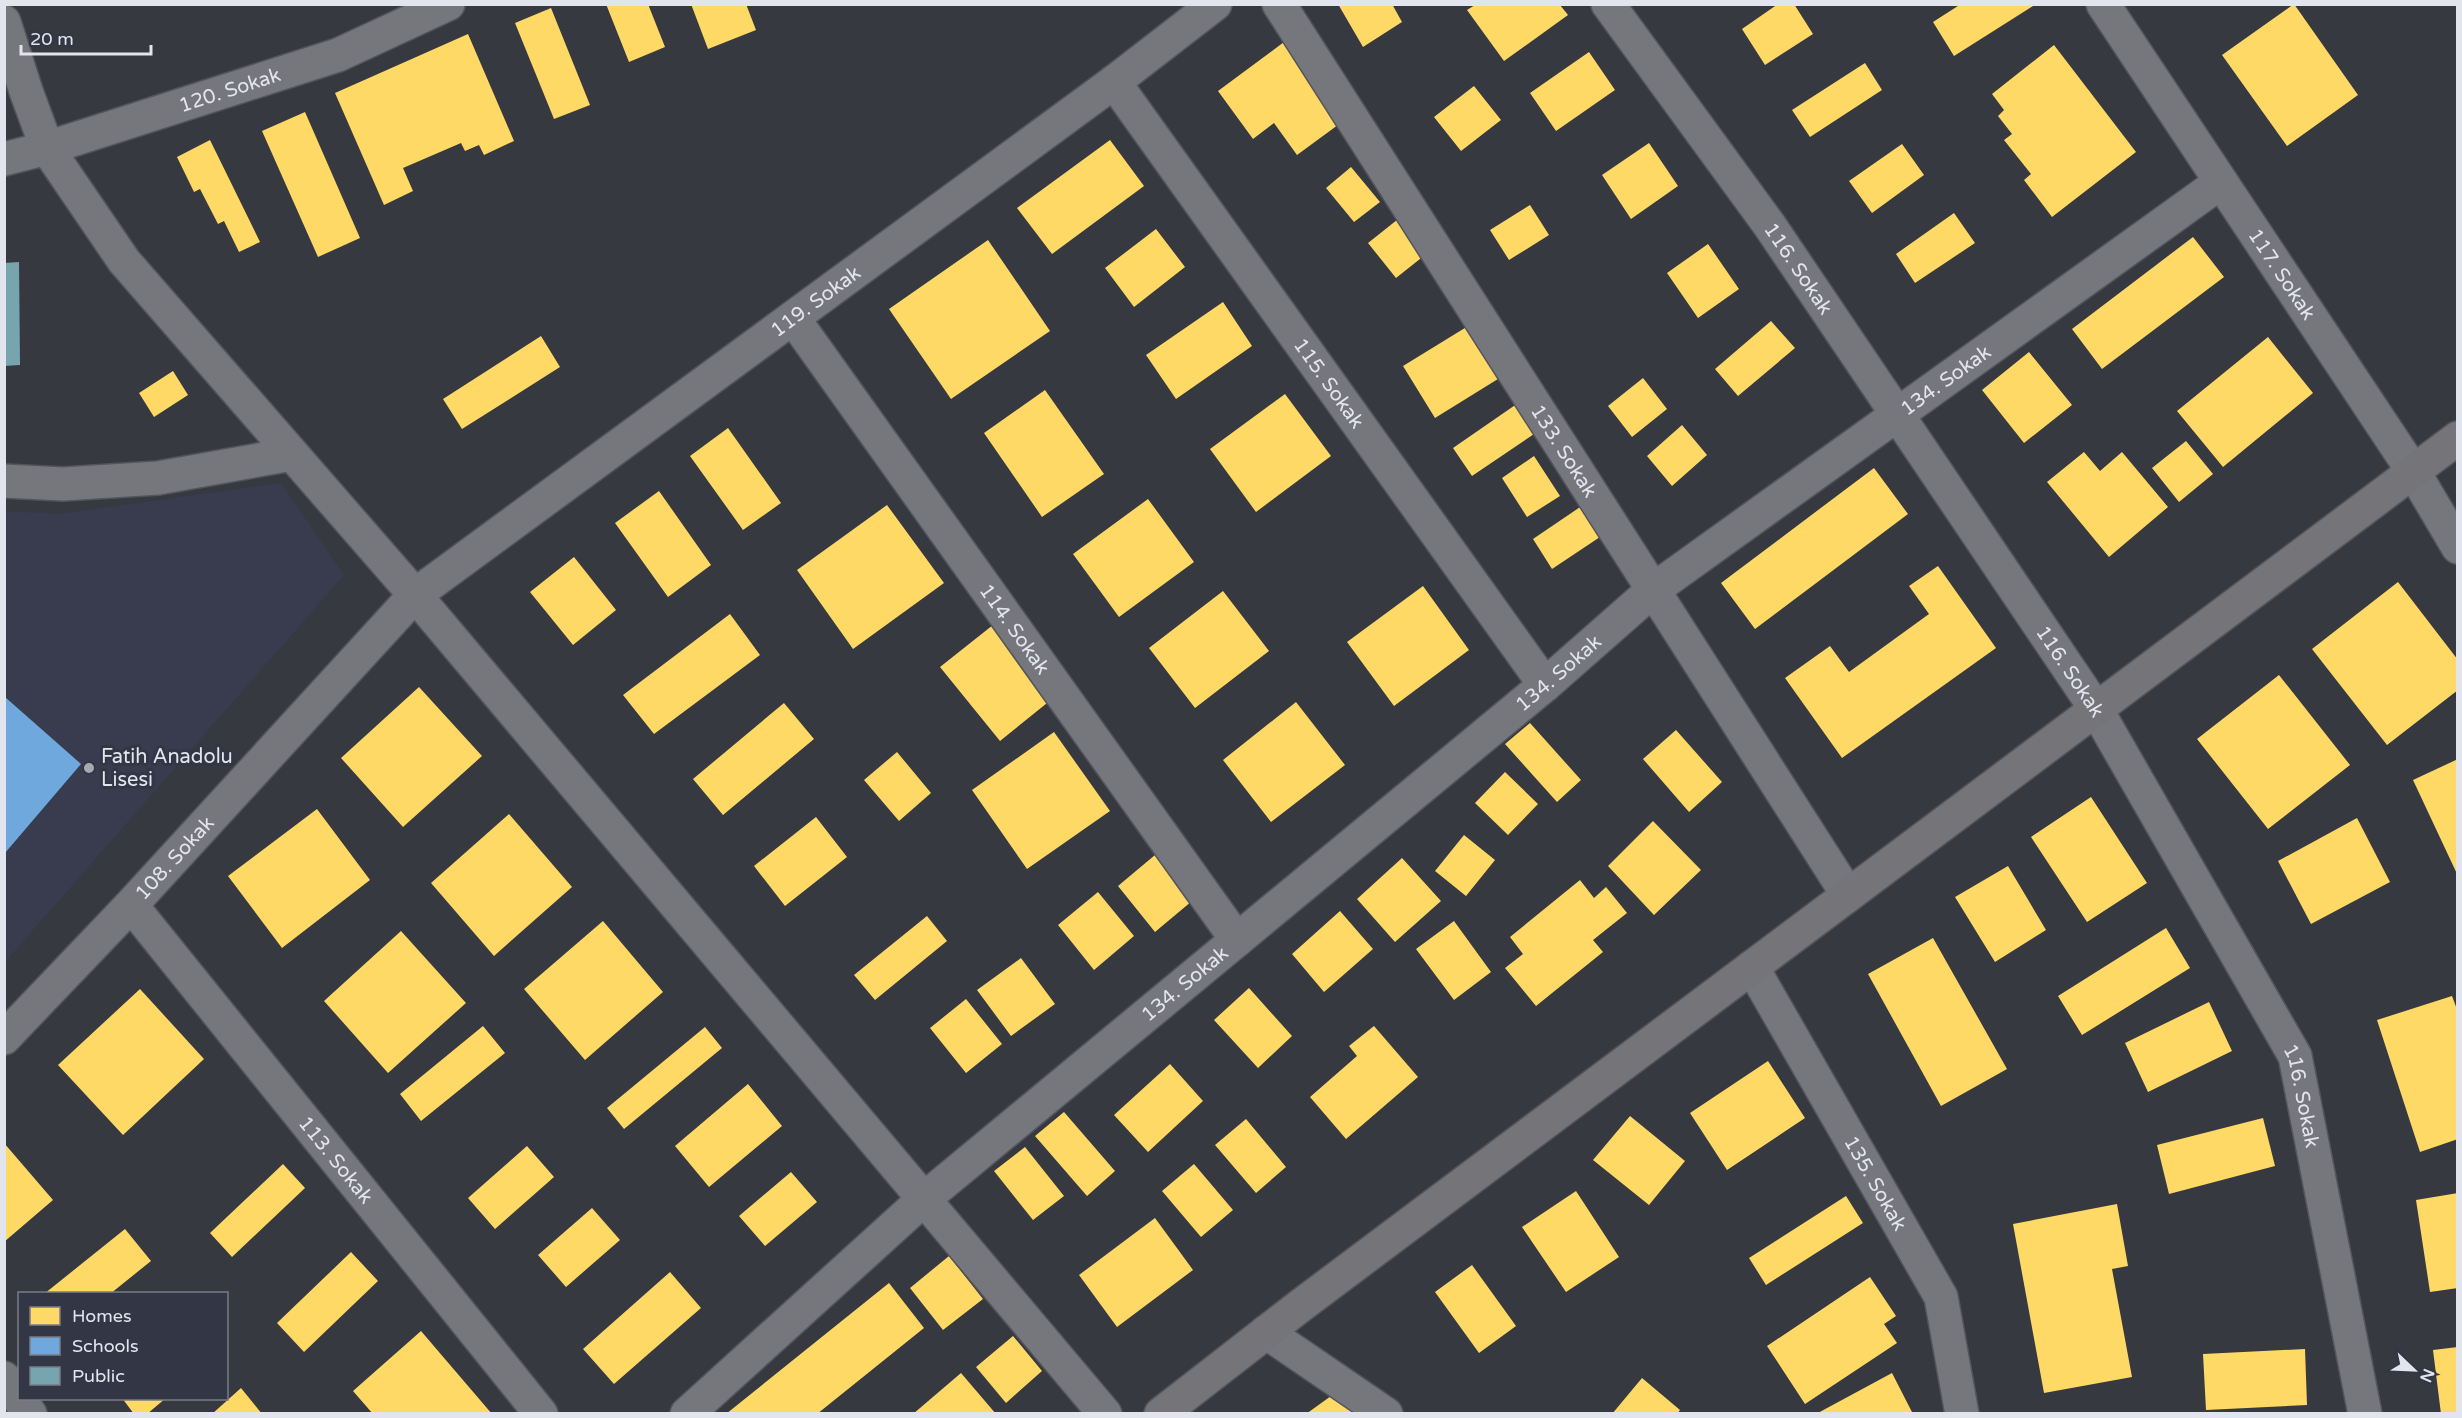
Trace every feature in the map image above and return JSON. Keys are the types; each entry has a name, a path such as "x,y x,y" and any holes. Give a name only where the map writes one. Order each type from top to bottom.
{"main road":[{"path":"1161,1413 2457,438"}],"street":[{"name":"120. Sokak","path":"4,159 47,148 338,55 448,4"},
{"name":"119. Sokak","path":"415,595 1114,82 1215,4"},
{"name":"133. Sokak","path":"1279,4 1848,895"},
{"name":"116. Sokak","path":"1608,4 1770,226 2096,710 2295,1056 2365,1413"},
{"name":"117. Sokak","path":"2103,4 2413,471 2457,547"},
{"path":"4,22 47,148 124,261 415,595 1105,1413"},
{"name":"115. Sokak","path":"1114,82 1545,685"},
{"name":"134. Sokak","path":"687,1413 924,1199 1545,685 1653,590 2221,182"},
{"name":"114. Sokak","path":"793,318 1237,940"},
{"path":"4,481 63,484 158,477 292,454"},
{"name":"108. Sokak","path":"4,1038 130,905 415,595"},
{"name":"113. Sokak","path":"130,905 541,1413"},
{"name":"135. Sokak","path":"1752,967 1941,1298 1962,1413"},
{"path":"1266,1332 1386,1413"},
{"path":"4,1378 18,1397"},
{"path":"20,1400 30,1413"}],"shaded area":[{"name":"Fatih Anadolu Lisesi","path":"281,483 344,575 5,962 5,511 59,514"}],"building: Homes":[{"path":"606,4 648,4 665,47 629,62"},
{"path":"691,4 746,4 756,30 708,49"},
{"path":"1338,4 1392,4 1402,22 1363,47"},
{"path":"1778,4 1794,4 1813,34 1765,65 1742,29"},
{"path":"1961,4 2032,4 2033,6 1954,56 1933,22"},
{"path":"2294,4 2358,95 2287,146 2222,55"},
{"path":"1475,5 1560,5 1568,15 1504,61 1467,10"},
{"path":"551,8 590,105 554,119 515,23"},
{"path":"468,34 514,141 484,155 479,145 465,151 461,143 403,168 413,191 384,205 335,93"},
{"path":"1284,42 1342,122 1297,155 1274,123 1253,139 1218,91"},
{"path":"2054,45 2136,152 2052,217 2024,180 2031,174 2004,140 2012,134 1998,116 2004,110 1992,94"},
{"path":"1589,52 1615,90 1556,131 1530,93"},
{"path":"1865,63 1882,90 1810,137 1792,110"},
{"path":"1474,86 1501,120 1461,151 1434,117"},
{"path":"305,112 360,238 318,257 262,131"},
{"path":"210,140 260,242 239,252 224,221 218,224 200,189 194,192 177,157"},
{"path":"1110,140 1144,186 1052,254 1017,208"},
{"path":"1649,143 1678,186 1631,219 1602,175"},
{"path":"1902,144 1924,175 1872,213 1849,181"},
{"path":"1351,167 1380,202 1354,222 1326,188"},
{"path":"1530,205 1549,235 1509,260 1490,230"},
{"path":"1954,213 1975,243 1915,283 1896,254"},
{"path":"1402,216 1430,251 1396,278 1368,243"},
{"path":"1156,229 1185,267 1134,307 1105,268"},
{"path":"2193,237 2224,277 2102,369 2072,329"},
{"path":"988,240 1050,331 951,399 889,309"},
{"path":"1708,244 1739,289 1698,318 1667,273"},
{"path":"1223,302 1252,346 1176,399 1146,355"},
{"path":"1771,321 1795,348 1738,396 1715,369"},
{"path":"1473,323 1506,374 1435,418 1403,366"},
{"path":"541,336 560,367 462,429 443,399"},
{"path":"2268,337 2313,393 2223,467 2177,411"},
{"path":"2029,352 2072,405 2024,443 1982,390"},
{"path":"173,371 188,395 154,417 139,393"},
{"path":"1643,378 1667,409 1632,437 1608,406"},
{"path":"1045,390 1104,474 1042,517 984,433"},
{"path":"1285,394 1331,456 1256,512 1210,449"},
{"path":"1521,401 1540,430 1472,476 1453,448"},
{"path":"1682,425 1707,455 1672,486 1647,456"},
{"path":"728,428 781,503 743,530 690,456"},
{"path":"2186,441 2213,474 2179,502 2152,468"},
{"path":"2084,452 2100,471 2122,452 2168,507 2109,557 2047,482"},
{"path":"1534,456 1560,496 1527,517 1502,478"},
{"path":"1874,468 1908,514 1755,629 1721,583"},
{"path":"659,491 711,565 668,597 615,523"},
{"path":"1148,499 1194,562 1119,617 1073,554"},
{"path":"1589,501 1609,531 1552,569 1533,539"},
{"path":"887,505 944,583 853,649 797,570"},
{"path":"574,557 616,610 573,645 530,592"},
{"path":"1938,566 1996,648 1842,758 1785,678 1830,646 1849,672 1929,614 1909,586"},
{"path":"2398,582 2458,660 2458,690 2387,745 2312,649"},
{"path":"1423,586 1469,650 1394,706 1347,642"},
{"path":"1223,591 1269,651 1195,708 1149,648"},
{"path":"730,614 760,655 654,734 623,695"},
{"path":"998,621 1057,695 1000,741 940,667"},
{"path":"2279,675 2350,765 2268,829 2197,739"},
{"path":"419,687 482,756 403,827 341,758"},
{"path":"1296,702 1345,765 1271,822 1223,760"},
{"path":"784,703 814,739 723,815 693,779"},
{"path":"1530,723 1581,780 1557,802 1505,744"},
{"path":"1676,730 1722,782 1689,812 1643,759"},
{"path":"1054,732 1110,811 1027,869 972,790"},
{"path":"897,752 931,793 899,821 864,780"},
{"path":"2458,759 2458,876 2413,780"},
{"path":"1505,772 1538,804 1508,835 1475,803"},
{"path":"2091,797 2147,883 2087,922 2031,837"},
{"path":"317,809 370,880 282,948 228,876"},
{"path":"509,814 572,887 494,956 431,883"},
{"path":"816,817 847,857 785,906 754,866"},
{"path":"2357,818 2390,882 2311,924 2278,861"},
{"path":"1653,821 1701,870 1654,915 1608,866"},
{"path":"1464,835 1495,860 1466,896 1435,871"},
{"path":"1155,855 1192,901 1155,932 1118,886"},
{"path":"1402,858 1441,901 1395,942 1357,899"},
{"path":"2008,866 2046,930 1995,962 1955,897"},
{"path":"1580,880 1594,898 1606,887 1627,913 1593,940 1603,952 1536,1006 1505,968 1523,954 1510,937"},
{"path":"1098,892 1134,936 1094,970 1058,925"},
{"path":"1340,911 1373,949 1324,992 1292,954"},
{"path":"927,916 947,941 875,1000 854,975"},
{"path":"603,921 663,992 585,1060 524,989"},
{"path":"1454,921 1491,972 1454,1000 1416,949"},
{"path":"2166,928 2190,968 2082,1035 2058,996"},
{"path":"401,931 466,1003 388,1073 324,1001"},
{"path":"1933,938 2007,1069 1941,1106 1868,974"},
{"path":"1021,958 1055,1004 1011,1036 977,990"},
{"path":"1249,988 1292,1036 1258,1068 1214,1020"},
{"path":"140,989 204,1059 123,1135 58,1065"},
{"path":"2452,996 2458,1012 2458,1139 2420,1152 2377,1020"},
{"path":"966,999 1002,1044 966,1073 930,1028"},
{"path":"2209,1002 2232,1051 2148,1092 2125,1043"},
{"path":"483,1026 505,1053 421,1121 400,1094"},
{"path":"1374,1026 1418,1077 1346,1139 1310,1097 1357,1056 1349,1046"},
{"path":"705,1027 722,1048 624,1129 607,1108"},
{"path":"1768,1061 1805,1118 1727,1170 1690,1113"},
{"path":"1170,1064 1203,1101 1148,1152 1114,1115"},
{"path":"748,1084 782,1126 709,1187 675,1146"},
{"path":"1064,1112 1115,1171 1087,1196 1035,1136"},
{"path":"1630,1116 1685,1161 1649,1205 1593,1160"},
{"path":"2263,1118 2275,1166 2169,1194 2157,1145"},
{"path":"1246,1119 1286,1167 1256,1193 1215,1145"},
{"path":"4,1143 53,1200 4,1242"},
{"path":"527,1146 554,1177 495,1229 468,1198"},
{"path":"1025,1147 1064,1196 1033,1220 994,1171"},
{"path":"283,1164 305,1188 232,1257 210,1233"},
{"path":"1194,1164 1233,1210 1201,1237 1162,1191"},
{"path":"791,1172 817,1202 765,1246 739,1216"},
{"path":"1576,1191 1619,1257 1566,1292 1522,1227"},
{"path":"2458,1193 2458,1288 2430,1292 2416,1200"},
{"path":"1846,1196 1863,1223 1766,1285 1749,1258"},
{"path":"2117,1204 2128,1266 2112,1269 2132,1377 2044,1393 2013,1224"},
{"path":"592,1208 620,1240 566,1287 538,1255"},
{"path":"1155,1218 1193,1270 1117,1327 1079,1275"},
{"path":"125,1229 151,1261 112,1292 46,1292"},
{"path":"351,1252 378,1281 304,1352 277,1323"},
{"path":"949,1256 983,1299 943,1330 910,1288"},
{"path":"1472,1265 1516,1326 1479,1353 1435,1292"},
{"path":"670,1272 701,1308 614,1384 583,1349"},
{"path":"1870,1277 1896,1316 1884,1324 1897,1343 1805,1404 1767,1346"},
{"path":"889,1283 924,1328 817,1414 726,1414"},
{"path":"421,1331 492,1414 373,1414 353,1391"},
{"path":"1013,1336 1042,1371 1006,1403 976,1367"},
{"path":"2458,1347 2458,1414 2441,1414 2433,1350"},
{"path":"2305,1349 2307,1405 2206,1410 2203,1354"},
{"path":"961,1373 996,1414 913,1414"},
{"path":"1892,1373 1913,1414 1816,1414"},
{"path":"1642,1378 1680,1410 1677,1414 1612,1414"},
{"path":"241,1388 262,1414 212,1414"},
{"path":"1338,1391 1364,1414 1306,1414"},
{"path":"124,1400 164,1400 147,1414 134,1414"}],"building: Schools":[{"path":"5,697 81,764 5,853"}],"building: Public":[{"path":"19,262 20,365 4,366 4,263"}],"place":[{"name":"Fatih Anadolu Lisesi","path":"89,768"}]}
